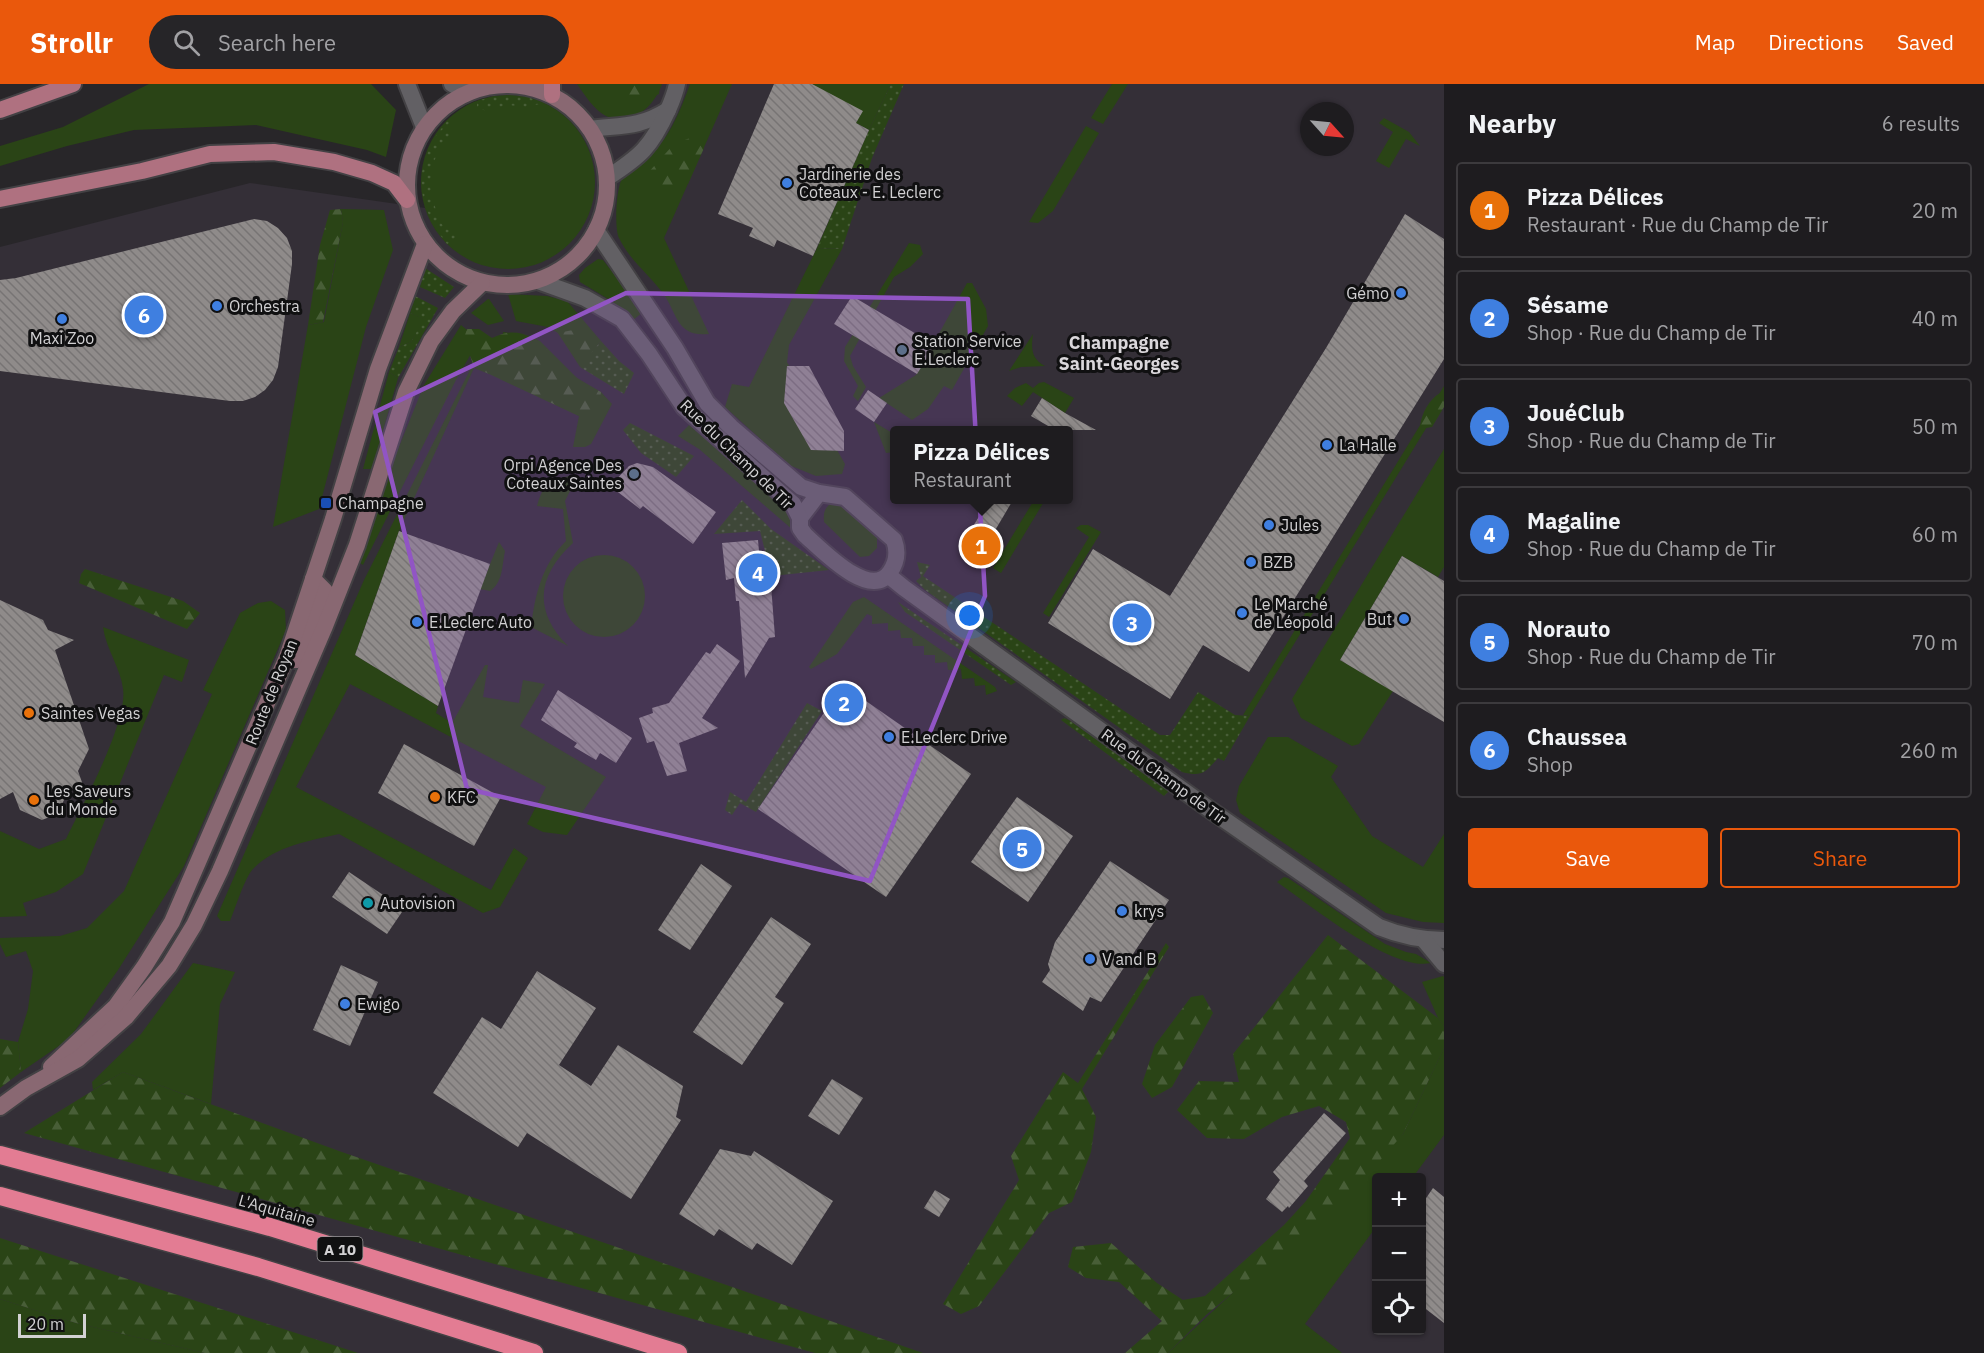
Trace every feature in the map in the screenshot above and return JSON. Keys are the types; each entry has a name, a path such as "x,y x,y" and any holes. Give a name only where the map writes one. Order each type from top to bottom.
{"highway":[{"name":"L'Aquitaine","path":"0,1155 270,1227 678,1353"},
{"name":"A 10","path":"0,1196 258,1267 534,1353"}],"main road":[{"path":"0,110 74,84"},
{"path":"510,84 552,89 590,129 602,152 607,178 605,205 596,230 582,252 562,269 538,281 518,285 496,285 482,283 450,269 425,244 413,223 407,200 407,174 412,150 424,127 467,93 488,86 510,84"},
{"path":"0,199 130,173 210,154 274,152 334,162 372,172 394,183 407,200"},
{"name":"Route de Royan","path":"0,1107 26,1088 116,1006 172,922 286,657 313,579 378,369 425,244"},
{"name":"Route de Royan","path":"26,1088 78,1059 126,1017 169,966 194,925 220,871 357,545 406,392 431,341 453,311 482,283"},
{"path":"269,756 267,731 325,591 313,579"}],"street":[{"path":"407,84 424,127"},
{"path":"452,84 467,93"},
{"path":"607,178 644,151 654,139 678,84"},
{"path":"590,129 640,124 668,110"},
{"name":"Rue du Champ de Tir","path":"538,281 585,298 622,319 649,354 684,407 794,504 804,535 851,573 870,581 878,581 888,574 895,563 897,549 894,540 845,497 819,493 801,487 707,403 675,348 596,230"},
{"path":"800,518 819,493"},
{"name":"Rue du Champ de Tir","path":"888,574 904,588 1209,810 1379,927 1401,936 1424,940 1444,940"},
{"path":"1424,940 1444,964"}],"highlighted area":[{"path":"626,293 968,299 985,596 870,881 467,789 375,412"}],"shaded area":[{"path":"561,84 1444,84 1444,1353 0,1353 0,247 250,183 509,220"}],"green space":[{"path":"149,84 371,84 396,110 386,157 367,150 256,125 134,130 67,146 0,166 0,146 63,127"},
{"path":"577,84 662,84 654,100 641,113 625,119 616,119 602,114"},
{"path":"611,84 660,84 659,94 640,102 620,101"},
{"path":"690,84 732,84 664,238 709,334 691,332 680,324 665,296 635,261 617,233 617,206 621,180 627,172 650,156 663,140 679,113"},
{"path":"812,84 891,84 869,130 856,123"},
{"path":"891,84 904,84 872,158 842,249 817,248 869,130"},
{"path":"1112,84 1128,84 1103,124 1091,118"},
{"path":"508,95 541,102 556,110 569,121 580,134 588,149 595,182 588,215 580,230 569,243 556,254 541,262 508,269 475,262 460,254 447,243 436,230 428,215 421,182 428,149 436,134 447,121 460,110 475,102"},
{"path":"494,96 528,97 544,103 526,107 507,105 487,111 477,108 477,101"},
{"path":"451,117 451,134 432,165 430,186 438,219 444,227 456,235 457,240 447,244 428,211 423,195 422,179 429,148 438,132"},
{"path":"1384,118 1409,132 1420,146 1406,139 1389,168 1376,161 1393,132 1379,123"},
{"path":"1086,126 1099,133 1053,211 1038,223 1029,222"},
{"path":"690,138 704,148 688,184 660,187 647,174 674,144"},
{"path":"341,209 384,210 393,250 366,327 319,509 273,527 308,325 324,322 343,222"},
{"path":"341,209 343,222 323,322 308,325 320,245 330,210"},
{"path":"909,243 920,245 923,254 910,267 894,277 850,356 853,366 866,387 858,401 853,396 858,386 844,361 845,347"},
{"path":"817,248 842,249 789,345 787,362 845,464 842,474 816,476 789,465 725,407 732,384 749,387"},
{"path":"598,259 603,260 643,312 632,321 610,300 580,282 579,275"},
{"path":"425,268 454,287 445,298 420,287"},
{"path":"967,283 972,283 986,309 988,326 952,390 944,386 928,409 912,420 879,398 916,375"},
{"path":"508,294 547,296 567,301 601,341 580,367 558,333 548,327 516,321"},
{"path":"415,296 438,308 398,378 389,372 399,347 411,342 424,319 410,313"},
{"path":"488,299 504,321 488,325 471,313"},
{"path":"410,313 425,319 411,342 399,347"},
{"path":"461,325 479,340 457,378 363,565 360,563 390,469 424,385"},
{"path":"467,329 479,329 492,338 506,333 518,333 529,337 549,351 577,378 601,392 599,407 579,416 474,367 464,338"},
{"path":"573,330 589,335 599,350 582,368 558,333"},
{"path":"503,332 529,336 540,341 577,378 601,392 612,404 591,444 585,447 573,447 579,416 500,379"},
{"path":"1033,334 1033,353 1037,360 1045,366 1021,367 1009,371"},
{"path":"492,338 489,374 474,368 399,531 355,655 438,706 436,713 452,723 485,665 488,665 483,697 519,703 523,680 545,684 520,726 606,777 567,835 543,832 527,824 546,787 350,684 296,787 491,890 514,848 528,858 500,907 483,913 339,834 293,846 262,861 247,879 230,921 221,921 217,916 364,580 475,360"},
{"path":"601,341 619,361 634,373 624,394 580,367"},
{"path":"389,372 398,378 372,469 363,469"},
{"path":"1044,382 1074,398 1065,413 1033,392 1022,406 1007,396 1015,388 1026,383 1033,388"},
{"path":"1444,386 1444,399 1250,716 1243,715"},
{"path":"1440,393 1444,395 1444,407 1432,427 1420,426 1427,407"},
{"path":"874,422 890,432 890,452 886,453"},
{"path":"630,423 694,456 676,477 641,453 623,430"},
{"path":"689,425 787,509 793,530 699,449 678,436"},
{"path":"1444,449 1444,567 1438,577 1402,556 1340,660 1393,691 1359,744 1352,746 1301,718 1292,699"},
{"path":"569,476 574,483 565,501 573,543 552,568 544,593 549,619 556,633 568,646 531,627 535,603 545,570 566,541 563,509 537,506 542,492 548,485"},
{"path":"742,500 771,529 829,570 772,576 770,556 766,555 760,531 714,534"},
{"path":"833,502 852,512 877,535 877,548 869,556 860,557 824,522 825,510"},
{"path":"1032,504 1043,504 1001,573 993,568"},
{"path":"1088,525 1101,532 1049,617 1043,613 1089,537 1076,528"},
{"path":"499,542 505,551 500,579 490,591 480,589"},
{"path":"604,555 620,558 633,567 642,580 645,596 642,612 633,625 620,634 604,637 588,634 575,625 566,612 563,596 566,580 575,567 588,558"},
{"path":"917,562 930,565 923,576 1160,735 1170,735 1198,692 1235,715 1250,716 1224,761 1218,758 1199,774 1182,772 925,590 916,581 921,577"},
{"path":"85,569 183,601 200,613 187,629 79,583"},
{"path":"864,597 995,687 997,691 986,695 985,685 975,686 974,678 962,679 961,669 948,670 947,662 935,663 935,655 924,655 924,646 913,646 912,638 901,638 900,630 888,631 888,623 872,624 872,616 867,614 837,654 811,669 809,667 853,602"},
{"path":"271,601 285,610 286,630 184,866 118,970 69,1039 21,1072 18,1042 28,1009 33,971 26,951 6,957 0,944 0,938 60,936 87,928 124,891 212,694 203,690 240,613 258,603"},
{"path":"898,602 1016,682 1011,685 905,612"},
{"path":"103,627 189,660 182,682 164,675 83,874 56,892 23,903 27,916 0,917 0,831 39,849 66,839 111,742 123,704 123,689"},
{"path":"807,703 822,711 756,812 740,803 732,815 725,810 730,792 746,802"},
{"path":"1064,718 1169,791 1164,796 1061,720"},
{"path":"1268,737 1288,737 1338,766 1331,777 1372,836 1423,867 1444,834 1444,923 1423,922 1386,913 1240,813 1236,800 1239,786"},
{"path":"1284,877 1385,944 1416,954 1431,963 1415,963 1374,947 1330,920 1277,882"},
{"path":"1328,935 1438,1018 1444,1026 1444,1048 1403,1134 1350,1195 1206,1315 1168,1353 1125,1353 1162,1321 1119,1282 1086,1278 1068,1267 1073,1247 1111,1243 1157,1283 1183,1300 1205,1296 1284,1225 1306,1201 1350,1138 1346,1122 1319,1106 1282,1117 1244,1139 1207,1138 1177,1110 1199,1081 1239,1082 1233,1054"},
{"path":"1166,943 1169,947 1082,1089 1096,1117 1091,1152 1072,1202 1049,1213 979,1306 961,1314 943,1304 1019,1180 1011,1156 1063,1072 1078,1083"},
{"path":"193,963 235,972 220,1004 211,1104 123,1072 93,1090 92,1082 141,1034"},
{"path":"1444,977 1444,1026 1422,982"},
{"path":"1203,995 1213,1013 1172,1087 1152,1098 1142,1084 1155,1045 1191,997"},
{"path":"0,1039 18,1042 21,1072 0,1088"},
{"path":"1444,1048 1444,1135 1416,1173 1372,1173 1372,1232 1305,1324 1342,1353 1168,1353 1403,1134"},
{"path":"123,1072 339,1151 923,1353 815,1353 24,1133"},
{"path":"0,1238 358,1353 205,1353 76,1323 0,1299"},
{"path":"0,1299 76,1323 205,1353 0,1353"}],"building":[{"path":"774,84 812,84 863,111 856,123 869,130 813,256 777,240 774,247 749,236 753,228 718,214"},
{"path":"1405,214 1444,239 1444,359 1249,672 1203,645 1170,699 1048,623 1093,549 1170,596 1326,348"},
{"path":"254,219 267,221 278,228 287,238 292,251 278,367 273,380 255,397 243,401 230,401 0,371 0,280"},
{"path":"852,296 935,345 917,374 834,324"},
{"path":"787,366 809,366 844,431 844,451 811,450 784,403"},
{"path":"868,390 887,403 874,422 855,409"},
{"path":"1042,398 1096,430 1073,430 1073,426 1048,426 1031,416"},
{"path":"637,463 653,467 716,512 693,544 643,506 640,509 610,486 629,466"},
{"path":"987,504 1011,504 987,544 969,533"},
{"name":"E.Leclerc Auto","path":"399,531 490,564 438,706 355,655"},
{"path":"758,540 760,562 765,562 767,586 771,585 775,637 769,638 745,678 739,601 736,601 734,578 726,580 722,543"},
{"name":"But","path":"1402,556 1444,581 1444,722 1340,660"},
{"name":"Saintes Vegas","path":"0,600 43,620 48,630 74,640 55,650 89,749 78,771 83,785 69,790 57,814 42,820 20,810 13,792 0,799"},
{"path":"717,644 740,661 702,718 718,728 679,743 687,771 667,776 654,741 647,743 639,718 653,713 652,708 669,703 706,652 710,654"},
{"path":"843,685 971,774 886,897 758,809"},
{"path":"558,690 632,738 616,763 600,753 596,760 574,747 577,743 541,720"},
{"path":"404,744 501,797 474,846 378,793"},
{"path":"1017,797 1073,836 1028,902 971,862"},
{"path":"1110,861 1169,900 1101,1002 1090,997 1083,1011 1042,982 1050,970 1048,964 1055,942"},
{"path":"701,864 732,886 690,950 658,930"},
{"name":"Autovision","path":"349,872 404,909 387,934 332,897"},
{"path":"771,917 811,944 775,997 784,1003 742,1065 693,1032"},
{"path":"341,965 378,982 350,1046 313,1030"},
{"path":"537,971 596,1008 559,1065 591,1086 618,1045 683,1086 676,1117 681,1120 631,1199 527,1133 518,1147 433,1093 482,1017 501,1029"},
{"path":"832,1079 863,1098 839,1135 808,1116"},
{"path":"1324,1113 1346,1133 1304,1181 1308,1186 1289,1208 1288,1206 1282,1212 1266,1199 1280,1180 1273,1172"},
{"path":"720,1149 751,1156 754,1151 833,1201 792,1265 757,1243 752,1250 719,1229 714,1236 679,1214"},
{"path":"1433,1188 1444,1197 1444,1323 1426,1309 1426,1198"},
{"path":"935,1190 950,1199 939,1217 924,1208"}],"place":[{"name":"Jardinerie des Coteaux - E. Leclerc","path":"787,183"},
{"name":"Gémo","path":"1401,293"},
{"name":"Orchestra","path":"217,306"},
{"name":"Chaussea","path":"144,315"},
{"name":"Maxi Zoo","path":"62,319"},
{"name":"Station Service E.Leclerc","path":"902,350"},
{"name":"La Halle","path":"1327,445"},
{"name":"Orpi Agence Des Coteaux Saintes","path":"634,474"},
{"name":"Champagne","path":"326,503"},
{"name":"Jules","path":"1269,525"},
{"name":"Pizza Délices","path":"981,546"},
{"name":"BZB","path":"1251,562"},
{"name":"Magaline","path":"758,573"},
{"name":"Le Marché de Léopold","path":"1242,613"},
{"name":"But","path":"1404,619"},
{"name":"E.Leclerc Auto","path":"417,622"},
{"name":"JouéClub","path":"1132,623"},
{"name":"Sésame","path":"844,703"},
{"name":"Saintes Vegas","path":"29,713"},
{"name":"E.Leclerc Drive","path":"889,737"},
{"name":"KFC","path":"435,797"},
{"name":"Les Saveurs du Monde","path":"34,800"},
{"name":"Norauto","path":"1022,849"},
{"name":"Autovision","path":"368,903"},
{"name":"krys","path":"1122,911"},
{"name":"V and B","path":"1090,959"},
{"name":"Ewigo","path":"345,1004"}],"district":[{"name":"Champagne Saint-Georges","path":"1119,352"}]}
